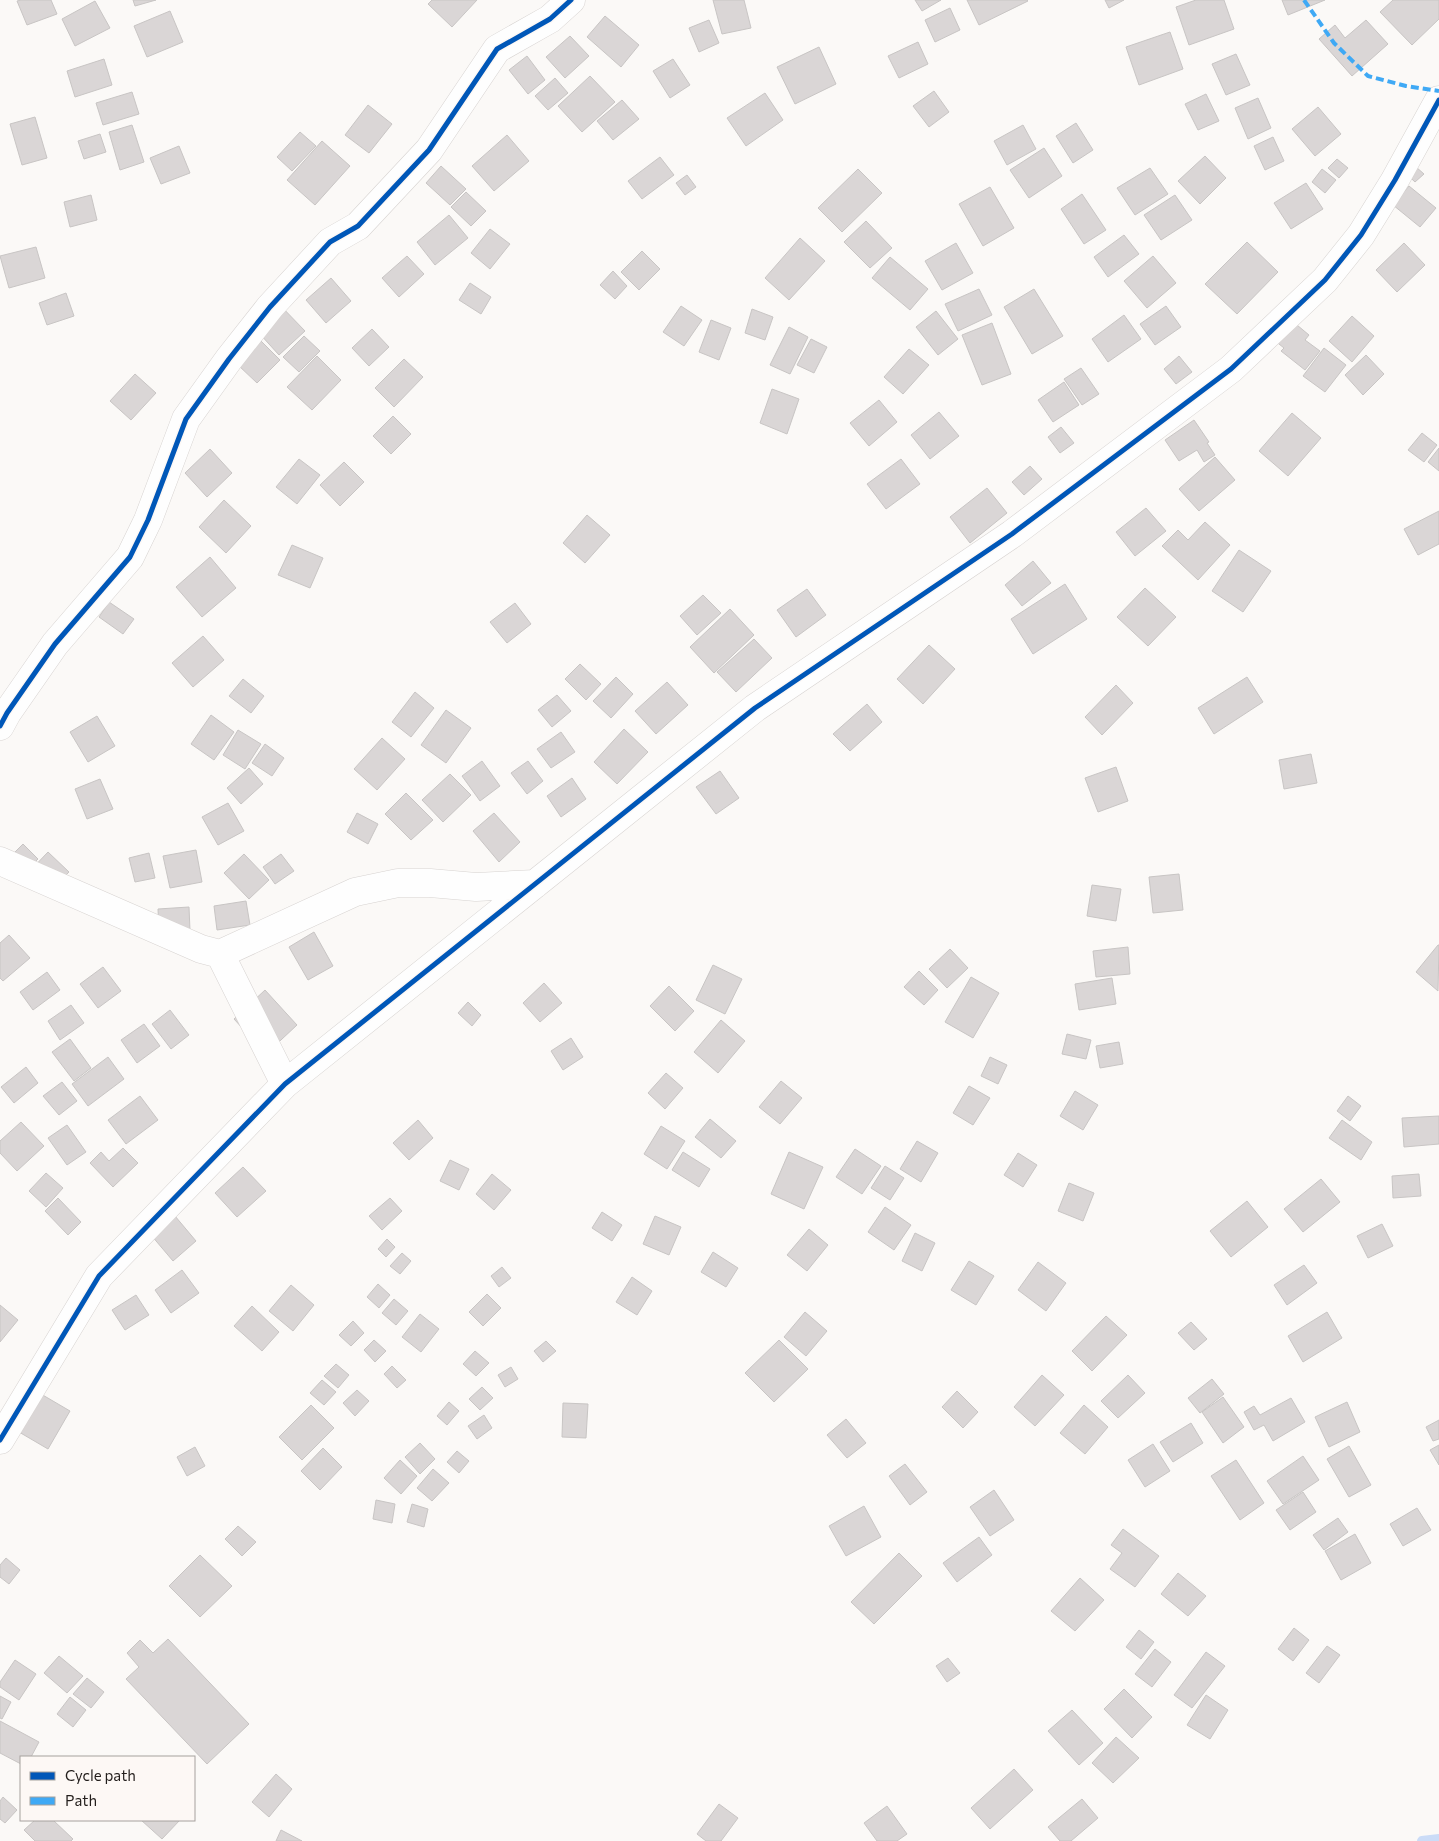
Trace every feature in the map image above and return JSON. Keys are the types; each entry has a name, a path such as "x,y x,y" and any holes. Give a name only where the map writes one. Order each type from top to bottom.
{"street":[{"path":"0,726 55,644 130,558 148,520 186,419 270,306 330,242 358,226 429,150 497,49 550,19 571,0"},
{"path":"0,1440 99,1276 285,1084 755,708 1012,534 1231,369 1326,280 1361,235 1395,180 1439,100"},
{"path":"0,862 201,949 220,954 355,892 398,883 430,883 476,888 535,884"},
{"path":"220,954 285,1084"}],"building":[{"path":"51,0 57,14 27,25 17,1"},
{"path":"133,0 156,0 135,6"},
{"path":"432,0 477,0 452,27 428,4"},
{"path":"713,0 744,0 751,28 722,34"},
{"path":"915,0 941,0 922,11"},
{"path":"967,0 1027,0 1028,1 979,25"},
{"path":"1105,0 1124,0 1109,8"},
{"path":"1196,0 1224,0 1234,29 1189,45 1176,7"},
{"path":"1282,0 1325,0 1288,15"},
{"path":"1393,0 1439,0 1439,19 1412,45 1380,12"},
{"path":"95,1 110,28 75,46 62,19"},
{"path":"950,8 960,30 935,42 925,20"},
{"path":"170,11 183,42 147,57 134,26"},
{"path":"605,16 639,45 621,67 587,37"},
{"path":"709,20 719,43 699,52 689,28"},
{"path":"1366,20 1388,44 1352,76 1319,39 1335,25 1345,38"},
{"path":"1170,32 1183,69 1139,85 1126,47"},
{"path":"570,36 589,56 565,78 546,57"},
{"path":"918,42 928,64 899,78 888,56"},
{"path":"819,47 836,84 795,104 777,67"},
{"path":"1236,54 1250,85 1226,95 1212,64"},
{"path":"527,56 545,80 528,94 509,70"},
{"path":"104,59 112,85 75,97 67,71"},
{"path":"673,59 690,85 670,98 653,71"},
{"path":"590,76 615,102 582,132 558,106"},
{"path":"555,78 568,93 548,110 535,96"},
{"path":"934,91 949,112 929,127 913,106"},
{"path":"132,92 139,114 103,125 96,103"},
{"path":"765,93 783,120 746,146 727,118"},
{"path":"1206,94 1219,121 1198,130 1185,104"},
{"path":"1258,98 1271,128 1248,139 1235,108"},
{"path":"622,100 639,119 613,140 597,121"},
{"path":"368,105 392,124 369,153 345,135"},
{"path":"1318,107 1341,134 1315,156 1292,129"},
{"path":"35,117 47,158 22,165 10,124"},
{"path":"1076,123 1093,150 1073,163 1056,136"},
{"path":"132,125 144,162 120,170 109,132"},
{"path":"1023,125 1036,149 1007,165 994,141"},
{"path":"300,132 316,146 292,171 277,157"},
{"path":"100,134 106,152 84,159 78,141"},
{"path":"507,135 529,161 494,191 472,166"},
{"path":"1273,137 1284,161 1265,170 1254,146"},
{"path":"322,141 350,166 315,205 287,180"},
{"path":"179,146 190,173 161,184 150,158"},
{"path":"1044,148 1062,176 1029,198 1010,170"},
{"path":"1205,156 1226,178 1200,204 1178,181"},
{"path":"660,157 674,175 642,199 628,181"},
{"path":"1337,159 1348,168 1339,178 1328,168"},
{"path":"1407,159 1424,174 1415,182 1399,167"},
{"path":"441,166 466,189 450,205 426,183"},
{"path":"1150,168 1168,194 1135,215 1117,188"},
{"path":"858,169 882,193 842,232 818,208"},
{"path":"1322,169 1336,180 1325,193 1312,182"},
{"path":"687,175 696,187 685,195 676,183"},
{"path":"1306,183 1323,209 1291,229 1274,203"},
{"path":"1409,186 1436,208 1420,227 1393,205"},
{"path":"990,187 1014,228 983,246 959,204"},
{"path":"466,192 486,211 471,226 451,207"},
{"path":"1082,194 1106,230 1084,244 1061,209"},
{"path":"91,195 97,220 70,227 64,202"},
{"path":"1175,195 1192,220 1161,240 1144,215"},
{"path":"449,215 468,238 435,265 417,242"},
{"path":"866,221 892,248 870,268 844,242"},
{"path":"490,229 510,244 490,269 471,253"},
{"path":"1124,235 1139,254 1108,277 1094,257"},
{"path":"800,238 825,261 789,300 765,278"},
{"path":"1247,242 1278,272 1237,314 1205,284"},
{"path":"956,243 973,273 942,290 925,261"},
{"path":"1404,243 1425,265 1397,292 1376,270"},
{"path":"36,247 45,278 9,288 0,256"},
{"path":"642,251 660,269 639,290 621,272"},
{"path":"407,256 424,274 399,297 382,278"},
{"path":"1153,256 1176,283 1147,308 1124,281"},
{"path":"890,257 928,289 910,310 872,278"},
{"path":"613,271 627,286 615,299 600,285"},
{"path":"331,278 351,301 326,323 306,300"},
{"path":"470,283 491,297 481,314 459,300"},
{"path":"979,289 992,315 958,331 945,304"},
{"path":"1034,289 1063,336 1032,354 1004,307"},
{"path":"66,293 74,316 47,325 39,303"},
{"path":"277,302 305,331 279,355 259,333"},
{"path":"681,306 702,320 684,346 663,332"},
{"path":"1166,306 1181,327 1155,345 1140,324"},
{"path":"752,309 773,317 765,340 745,333"},
{"path":"936,311 958,339 938,355 916,327"},
{"path":"1124,315 1141,339 1108,362 1092,339"},
{"path":"1352,316 1374,336 1352,362 1329,341"},
{"path":"711,320 731,328 719,360 699,352"},
{"path":"1291,320 1309,335 1305,340 1320,351 1305,370 1281,351 1284,348 1274,340"},
{"path":"992,323 1011,374 982,385 962,335"},
{"path":"789,327 808,337 790,374 770,365"},
{"path":"372,329 389,347 369,366 352,348"},
{"path":"304,336 320,351 299,372 283,357"},
{"path":"811,339 827,347 814,373 797,365"},
{"path":"261,341 280,360 257,383 238,365"},
{"path":"1324,348 1346,365 1325,392 1303,376"},
{"path":"909,349 929,365 903,394 884,377"},
{"path":"1366,355 1384,374 1363,395 1345,375"},
{"path":"317,356 341,380 312,410 287,387"},
{"path":"1179,356 1192,372 1176,384 1164,369"},
{"path":"404,359 423,377 394,407 375,388"},
{"path":"1081,368 1099,394 1082,405 1064,379"},
{"path":"135,374 156,393 131,420 110,401"},
{"path":"1064,382 1079,405 1053,422 1038,400"},
{"path":"772,389 799,399 787,434 760,423"},
{"path":"879,400 897,422 869,446 850,423"},
{"path":"939,412 959,436 930,459 911,435"},
{"path":"1292,413 1321,438 1288,476 1259,451"},
{"path":"393,416 411,434 391,454 373,436"},
{"path":"1194,420 1209,442 1207,443 1215,455 1204,462 1197,450 1179,461 1165,440"},
{"path":"1061,427 1074,443 1060,453 1048,437"},
{"path":"1422,433 1437,445 1424,462 1408,450"},
{"path":"1439,448 1439,471 1428,462"},
{"path":"210,449 232,473 207,497 185,473"},
{"path":"1215,457 1235,480 1199,511 1179,489"},
{"path":"299,459 320,475 297,504 276,487"},
{"path":"901,459 920,484 886,509 867,484"},
{"path":"344,462 364,482 340,506 320,485"},
{"path":"1030,466 1042,479 1024,495 1012,482"},
{"path":"987,488 1007,513 970,543 950,517"},
{"path":"224,500 251,526 226,553 199,527"},
{"path":"1146,508 1166,531 1135,556 1116,532"},
{"path":"1439,511 1439,544 1418,555 1404,529"},
{"path":"587,515 610,535 585,563 563,543"},
{"path":"1205,522 1230,545 1198,580 1162,546 1178,530 1188,540"},
{"path":"292,545 323,558 310,588 278,575"},
{"path":"1239,550 1271,571 1243,612 1212,591"},
{"path":"210,557 236,588 202,617 176,587"},
{"path":"1033,561 1051,583 1022,606 1005,585"},
{"path":"1065,584 1087,619 1033,654 1011,619"},
{"path":"1145,588 1176,617 1148,646 1117,617"},
{"path":"807,589 826,615 796,637 777,610"},
{"path":"703,595 721,613 697,635 680,616"},
{"path":"109,602 134,619 123,634 99,617"},
{"path":"515,603 531,624 507,643 490,622"},
{"path":"730,609 754,635 714,673 690,647"},
{"path":"203,636 224,660 193,687 172,663"},
{"path":"754,639 772,658 736,692 717,672"},
{"path":"929,645 955,669 923,704 897,679"},
{"path":"580,664 601,684 586,700 565,679"},
{"path":"616,677 633,694 611,718 593,701"},
{"path":"1247,677 1263,702 1214,734 1198,708"},
{"path":"243,679 264,696 251,713 229,696"},
{"path":"667,682 688,705 656,734 635,711"},
{"path":"1116,685 1133,703 1102,735 1085,717"},
{"path":"415,692 434,708 411,737 392,722"},
{"path":"557,695 571,711 552,727 538,710"},
{"path":"867,704 882,722 850,751 833,734"},
{"path":"446,710 471,728 446,763 421,745"},
{"path":"211,715 234,732 214,760 191,744"},
{"path":"97,716 115,746 88,762 70,732"},
{"path":"624,729 648,752 617,784 594,762"},
{"path":"238,730 261,744 245,769 223,755"},
{"path":"561,732 575,752 551,768 537,749"},
{"path":"382,738 405,759 377,790 354,769"},
{"path":"265,744 284,758 272,776 252,763"},
{"path":"1311,754 1317,783 1284,789 1279,760"},
{"path":"482,761 500,786 480,801 462,776"},
{"path":"528,761 543,781 527,794 511,773"},
{"path":"1116,767 1128,801 1098,812 1085,778"},
{"path":"249,768 263,784 241,804 227,788"},
{"path":"720,771 739,798 716,814 696,787"},
{"path":"450,774 471,795 443,822 422,800"},
{"path":"572,778 586,799 561,817 547,796"},
{"path":"100,779 113,809 87,819 75,789"},
{"path":"406,793 433,820 411,840 385,814"},
{"path":"228,803 244,831 218,845 202,817"},
{"path":"357,813 378,824 368,844 347,832"},
{"path":"494,813 520,842 499,862 473,831"},
{"path":"23,844 38,859 18,879 3,864"},
{"path":"196,850 202,882 170,888 163,856"},
{"path":"48,852 69,872 46,895 26,875"},
{"path":"149,853 155,878 135,882 129,858"},
{"path":"244,854 269,880 249,899 224,873"},
{"path":"281,854 294,871 275,884 263,867"},
{"path":"1179,874 1183,910 1153,913 1149,877"},
{"path":"1092,885 1121,889 1116,921 1087,916"},
{"path":"246,901 250,925 217,930 214,906"},
{"path":"189,907 190,931 159,932 158,909"},
{"path":"314,932 333,966 308,980 289,947"},
{"path":"9,935 30,958 3,981 0,978 0,943"},
{"path":"1439,945 1438,991 1416,972"},
{"path":"1128,947 1130,974 1096,977 1093,951"},
{"path":"950,949 968,968 947,988 929,969"},
{"path":"713,965 742,979 725,1014 696,1000"},
{"path":"103,967 121,991 98,1008 80,984"},
{"path":"919,971 938,990 924,1005 904,987"},
{"path":"47,972 60,990 33,1010 20,992"},
{"path":"971,977 999,993 973,1038 945,1022"},
{"path":"1112,978 1116,1004 1079,1010 1075,984"},
{"path":"544,983 562,1003 540,1022 523,1003"},
{"path":"669,986 694,1011 675,1031 650,1006"},
{"path":"265,990 297,1025 266,1054 234,1019"},
{"path":"468,1002 481,1015 472,1026 458,1013"},
{"path":"71,1005 84,1023 60,1040 48,1021"},
{"path":"170,1010 189,1035 171,1049 152,1024"},
{"path":"721,1020 745,1041 718,1073 694,1052"},
{"path":"144,1024 160,1046 137,1063 121,1040"},
{"path":"1067,1034 1091,1040 1086,1059 1062,1054"},
{"path":"571,1038 583,1057 563,1070 551,1051"},
{"path":"70,1039 91,1068 74,1081 52,1052"},
{"path":"1119,1042 1123,1064 1100,1068 1096,1046"},
{"path":"108,1057 124,1079 88,1106 72,1084"},
{"path":"990,1057 1007,1065 998,1084 981,1076"},
{"path":"26,1067 38,1083 14,1103 1,1087"},
{"path":"666,1073 683,1088 665,1109 648,1093"},
{"path":"781,1081 802,1098 780,1124 759,1107"},
{"path":"62,1082 77,1101 59,1115 43,1096"},
{"path":"969,1086 990,1098 973,1125 953,1113"},
{"path":"1075,1091 1098,1105 1083,1130 1060,1116"},
{"path":"140,1096 158,1120 126,1144 108,1120"},
{"path":"1348,1096 1361,1106 1350,1121 1337,1111"},
{"path":"1439,1116 1439,1144 1404,1147 1402,1118"},
{"path":"710,1119 736,1141 721,1158 695,1137"},
{"path":"418,1120 433,1138 409,1160 393,1143"},
{"path":"1342,1120 1372,1142 1361,1160 1329,1138"},
{"path":"21,1122 44,1146 17,1171 0,1153 0,1141"},
{"path":"67,1125 86,1152 67,1165 48,1138"},
{"path":"661,1126 685,1141 667,1169 644,1154"},
{"path":"917,1141 938,1153 921,1182 900,1169"},
{"path":"123,1148 138,1163 113,1187 90,1163 101,1152 109,1161"},
{"path":"855,1149 881,1166 862,1194 836,1177"},
{"path":"683,1152 710,1169 699,1187 672,1170"},
{"path":"789,1152 823,1167 804,1209 771,1194"},
{"path":"1018,1153 1037,1165 1023,1187 1004,1175"},
{"path":"450,1160 469,1169 459,1190 440,1181"},
{"path":"885,1166 904,1178 890,1200 871,1188"},
{"path":"243,1167 266,1191 237,1217 215,1193"},
{"path":"46,1173 63,1188 46,1207 29,1191"},
{"path":"492,1174 511,1190 494,1210 476,1194"},
{"path":"1419,1174 1421,1196 1393,1198 1392,1176"},
{"path":"1321,1179 1340,1202 1303,1232 1284,1209"},
{"path":"1069,1183 1094,1193 1083,1221 1058,1211"},
{"path":"58,1198 81,1222 68,1235 45,1211"},
{"path":"390,1198 402,1211 382,1230 369,1216"},
{"path":"1247,1201 1268,1227 1231,1257 1210,1231"},
{"path":"885,1207 911,1225 894,1250 868,1232"},
{"path":"602,1212 622,1225 612,1241 592,1228"},
{"path":"175,1216 196,1241 173,1261 151,1235"},
{"path":"655,1216 681,1227 669,1255 643,1244"},
{"path":"1382,1224 1393,1246 1368,1258 1357,1236"},
{"path":"809,1229 828,1245 807,1271 787,1255"},
{"path":"915,1233 935,1243 922,1271 902,1261"},
{"path":"387,1239 395,1247 386,1257 378,1249"},
{"path":"713,1252 738,1268 726,1287 701,1272"},
{"path":"402,1253 411,1261 400,1274 390,1266"},
{"path":"969,1261 994,1276 976,1305 951,1290"},
{"path":"1038,1262 1066,1283 1046,1311 1018,1290"},
{"path":"1304,1265 1317,1283 1287,1305 1274,1285"},
{"path":"502,1267 511,1278 499,1287 491,1276"},
{"path":"182,1270 199,1293 171,1313 155,1290"},
{"path":"632,1277 652,1291 637,1315 616,1302"},
{"path":"378,1284 390,1295 379,1308 367,1297"},
{"path":"291,1285 314,1305 293,1331 269,1311"},
{"path":"487,1294 501,1308 483,1326 469,1312"},
{"path":"136,1295 149,1315 125,1330 112,1310"},
{"path":"394,1299 408,1311 396,1325 382,1313"},
{"path":"0,1305 18,1320 0,1342"},
{"path":"252,1306 279,1332 262,1351 234,1326"},
{"path":"805,1312 827,1331 806,1356 784,1337"},
{"path":"1327,1312 1342,1338 1303,1362 1288,1336"},
{"path":"420,1314 439,1329 421,1352 402,1337"},
{"path":"1106,1316 1127,1335 1092,1371 1072,1351"},
{"path":"353,1321 364,1333 351,1346 339,1335"},
{"path":"1191,1322 1207,1339 1194,1350 1178,1333"},
{"path":"374,1340 386,1351 375,1362 364,1350"},
{"path":"779,1340 808,1369 774,1402 745,1373"},
{"path":"546,1341 556,1351 543,1362 534,1351"},
{"path":"475,1351 489,1363 476,1376 463,1364"},
{"path":"336,1364 349,1375 338,1388 324,1376"},
{"path":"392,1366 406,1380 397,1388 384,1374"},
{"path":"511,1367 518,1379 505,1387 498,1375"},
{"path":"1042,1375 1064,1395 1035,1426 1014,1407"},
{"path":"1128,1375 1145,1393 1118,1418 1101,1401"},
{"path":"1212,1379 1224,1394 1200,1413 1188,1398"},
{"path":"322,1380 336,1392 324,1405 310,1393"},
{"path":"482,1387 493,1398 480,1410 469,1399"},
{"path":"357,1390 369,1401 355,1416 343,1403"},
{"path":"957,1391 978,1412 963,1428 942,1407"},
{"path":"41,1394 70,1411 48,1449 19,1432"},
{"path":"1223,1397 1244,1427 1223,1443 1202,1412"},
{"path":"1291,1398 1305,1422 1273,1441 1264,1425 1254,1430 1244,1412 1254,1406 1260,1415"},
{"path":"449,1402 459,1411 447,1425 437,1416"},
{"path":"1347,1402 1360,1432 1329,1447 1315,1417"},
{"path":"563,1403 588,1404 586,1438 562,1437"},
{"path":"311,1405 334,1428 302,1460 279,1437"},
{"path":"1084,1405 1108,1427 1085,1454 1060,1433"},
{"path":"484,1415 492,1428 477,1439 468,1426"},
{"path":"846,1419 866,1443 847,1458 827,1435"},
{"path":"1439,1420 1439,1439 1433,1441 1426,1427"},
{"path":"1191,1423 1203,1443 1173,1462 1160,1442"},
{"path":"420,1443 435,1459 420,1474 405,1457"},
{"path":"1153,1444 1170,1471 1145,1487 1128,1460"},
{"path":"1439,1445 1439,1465 1430,1450"},
{"path":"1349,1446 1371,1485 1349,1497 1327,1459"},
{"path":"195,1447 205,1466 187,1476 177,1457"},
{"path":"323,1448 342,1467 320,1490 301,1471"},
{"path":"457,1451 469,1461 459,1473 447,1462"},
{"path":"1303,1456 1319,1480 1283,1504 1267,1481"},
{"path":"400,1460 417,1476 401,1494 384,1478"},
{"path":"1236,1460 1264,1503 1240,1520 1211,1476"},
{"path":"905,1464 927,1492 910,1505 889,1476"},
{"path":"433,1469 449,1483 432,1501 417,1488"},
{"path":"994,1490 1014,1520 990,1536 970,1507"},
{"path":"1303,1492 1316,1512 1290,1530 1276,1510"},
{"path":"376,1500 395,1504 392,1523 373,1519"},
{"path":"412,1504 428,1509 424,1527 407,1522"},
{"path":"864,1506 881,1537 846,1556 829,1526"},
{"path":"1417,1508 1431,1530 1403,1546 1390,1524"},
{"path":"1338,1518 1348,1532 1324,1550 1313,1535"},
{"path":"238,1526 256,1542 242,1556 225,1539"},
{"path":"1123,1529 1159,1556 1135,1587 1110,1569 1122,1553 1111,1545"},
{"path":"1355,1534 1371,1563 1341,1580 1325,1551"},
{"path":"979,1537 992,1555 957,1582 943,1563"},
{"path":"899,1553 922,1576 874,1624 851,1602"},
{"path":"200,1555 232,1586 200,1617 169,1586"},
{"path":"6,1558 20,1570 9,1584 0,1577 0,1565"},
{"path":"1178,1573 1206,1596 1188,1616 1161,1594"},
{"path":"1080,1578 1104,1600 1075,1631 1051,1611"},
{"path":"1294,1628 1309,1640 1293,1661 1278,1649"},
{"path":"1139,1630 1154,1642 1141,1659 1126,1647"},
{"path":"168,1639 249,1724 207,1764 126,1679 139,1667 127,1653 140,1640 153,1653"},
{"path":"1327,1646 1340,1655 1319,1683 1306,1673"},
{"path":"1155,1649 1171,1662 1152,1687 1135,1674"},
{"path":"1206,1652 1225,1666 1192,1708 1174,1695"},
{"path":"59,1656 83,1676 67,1693 44,1673"},
{"path":"948,1658 960,1673 947,1682 936,1666"},
{"path":"15,1660 36,1674 19,1700 0,1687 0,1682"},
{"path":"87,1678 104,1692 91,1708 73,1694"},
{"path":"1124,1689 1152,1717 1132,1738 1104,1709"},
{"path":"1206,1695 1228,1710 1210,1739 1187,1725"},
{"path":"0,1696 11,1702 2,1719 0,1718"},
{"path":"70,1697 86,1710 73,1727 57,1714"},
{"path":"1072,1710 1103,1743 1079,1765 1048,1731"},
{"path":"0,1721 39,1742 32,1756 20,1756 20,1763 0,1753"},
{"path":"1116,1737 1139,1758 1113,1783 1092,1763"},
{"path":"1014,1769 1033,1790 990,1829 971,1808"},
{"path":"276,1774 292,1789 269,1817 252,1802"},
{"path":"3,1797 17,1810 5,1823 0,1819 0,1801"},
{"path":"1082,1799 1098,1818 1071,1841 1060,1841 1048,1827"},
{"path":"719,1804 738,1818 721,1841 706,1841 697,1834"},
{"path":"887,1806 907,1834 897,1841 877,1841 864,1823"},
{"path":"34,1821 54,1821 73,1839 71,1841 35,1841 24,1830"},
{"path":"142,1821 179,1821 162,1839"},
{"path":"281,1830 302,1841 276,1841"}],"waterway":[{"path":"1422,1841 1439,1839"}],"marked path":[{"path":"1304,0 1334,43 1368,76 1406,86 1439,91"}],"cycle path":[{"path":"0,726 55,644 130,557 148,520 186,419 229,359 270,307 330,242 358,226 429,150 497,49 550,19 571,0"},
{"path":"0,1440 99,1276 285,1084 755,708 1012,534 1231,369 1325,280 1361,235 1395,180 1439,100"}]}
